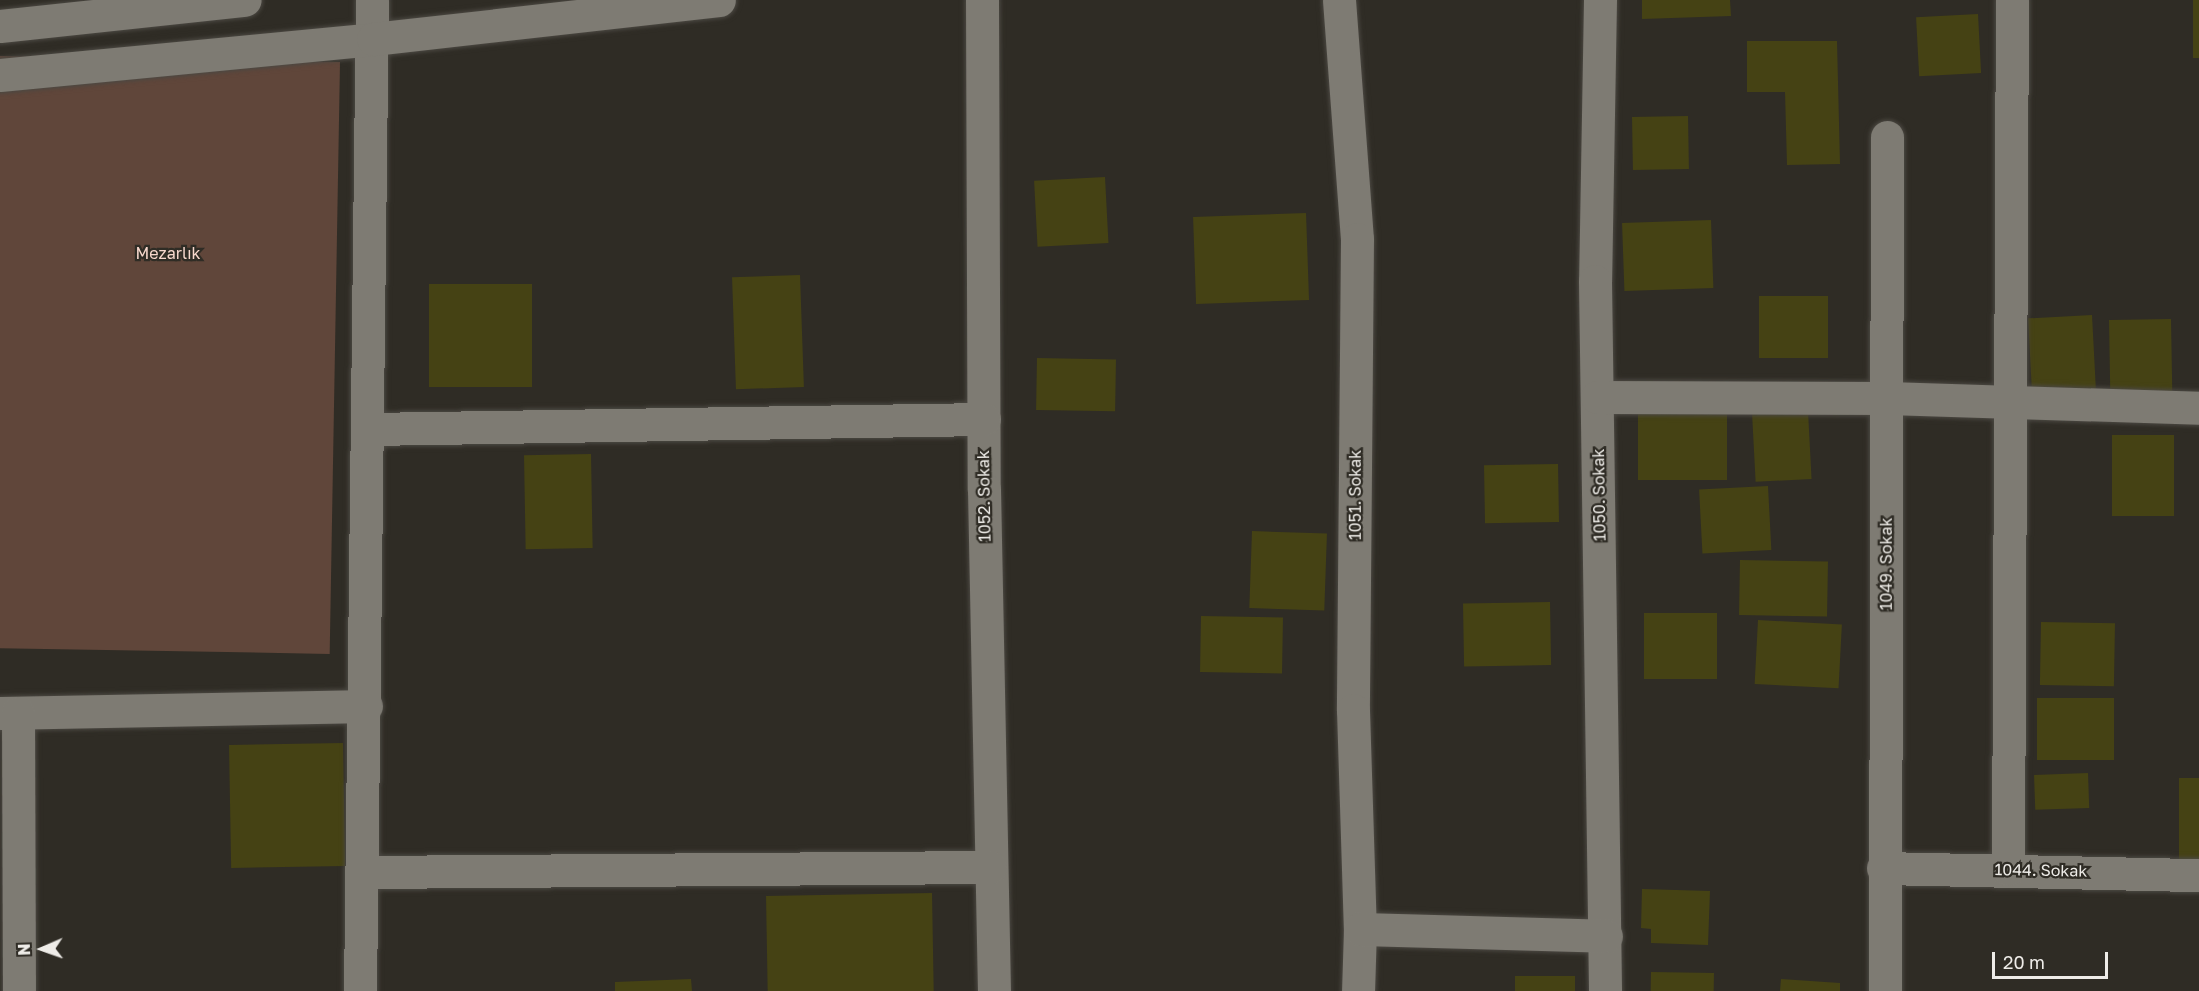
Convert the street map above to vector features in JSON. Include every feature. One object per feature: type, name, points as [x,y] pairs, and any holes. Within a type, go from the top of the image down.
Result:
[{"type":"street","points":[[0,26],[245,0]]},
{"type":"street","points":[[360,991],[365,872],[374,39],[372,0]]},
{"type":"street","points":[[0,75],[374,39],[719,0]]},
{"type":"street","name":"1052. Sokak","points":[[982,0],[984,419],[990,867],[994,991]]},
{"type":"street","name":"1051. Sokak","points":[[1339,0],[1357,239],[1353,710],[1360,929],[1358,991]]},
{"type":"street","name":"1050. Sokak","points":[[1600,0],[1595,281],[1605,991]]},
{"type":"street","points":[[2008,869],[2012,0]]},
{"type":"street","name":"1049. Sokak","points":[[1885,991],[1887,137]]},
{"type":"street","points":[[1597,397],[1888,398],[2009,404],[2199,408]]},
{"type":"street","points":[[369,429],[984,419]]},
{"type":"street","points":[[19,991],[9,713],[366,706]]},
{"type":"street","points":[[365,872],[990,867]]},
{"type":"street","name":"1044. Sokak","points":[[1884,868],[2199,874]]},
{"type":"street","points":[[1360,929],[1606,936]]},
{"type":"green space","name":"Mezarlık","points":[[0,56],[340,62],[330,654],[0,648]]},
{"type":"building","points":[[1642,0],[1730,0],[1731,16],[1642,19]]},
{"type":"building","points":[[2193,0],[2199,0],[2199,58],[2193,58]]},
{"type":"building","points":[[1978,14],[1981,73],[1919,76],[1916,17]]},
{"type":"building","points":[[1747,41],[1837,41],[1840,164],[1787,165],[1785,92],[1747,92]]},
{"type":"building","points":[[1688,116],[1689,169],[1633,170],[1632,117]]},
{"type":"building","points":[[1105,177],[1108,243],[1038,247],[1034,181]]},
{"type":"building","points":[[1306,213],[1309,300],[1196,304],[1193,217]]},
{"type":"building","points":[[1711,220],[1713,288],[1624,291],[1622,223]]},
{"type":"building","points":[[800,275],[804,387],[736,389],[732,277]]},
{"type":"building","points":[[429,284],[532,284],[532,387],[429,387]]},
{"type":"building","points":[[1759,296],[1828,296],[1828,358],[1759,358]]},
{"type":"building","points":[[2092,315],[2096,391],[2032,394],[2028,318]]},
{"type":"building","points":[[2171,319],[2172,391],[2110,392],[2109,320]]},
{"type":"building","points":[[1037,358],[1116,359],[1115,411],[1036,410]]},
{"type":"building","points":[[1808,411],[1812,479],[1756,482],[1752,414]]},
{"type":"building","points":[[1638,412],[1727,412],[1727,480],[1638,480]]},
{"type":"building","points":[[2112,435],[2174,435],[2174,516],[2112,516]]},
{"type":"building","points":[[591,454],[593,548],[526,549],[524,455]]},
{"type":"building","points":[[1558,464],[1559,522],[1485,523],[1484,465]]},
{"type":"building","points":[[1768,486],[1771,550],[1702,554],[1699,490]]},
{"type":"building","points":[[1252,531],[1327,534],[1324,611],[1249,608]]},
{"type":"building","points":[[1740,560],[1828,562],[1827,617],[1739,615]]},
{"type":"building","points":[[1550,602],[1551,665],[1464,667],[1463,604]]},
{"type":"building","points":[[1644,613],[1717,613],[1717,679],[1644,679]]},
{"type":"building","points":[[1201,616],[1283,617],[1282,673],[1200,672]]},
{"type":"building","points":[[1758,620],[1842,624],[1839,688],[1755,684]]},
{"type":"building","points":[[2041,622],[2115,623],[2114,686],[2040,685]]},
{"type":"building","points":[[2037,698],[2114,698],[2114,760],[2037,760]]},
{"type":"building","points":[[343,743],[345,866],[231,868],[229,745]]},
{"type":"building","points":[[2088,773],[2089,808],[2035,810],[2034,775]]},
{"type":"building","points":[[2179,778],[2199,778],[2199,859],[2179,859]]},
{"type":"building","points":[[1642,889],[1710,891],[1708,945],[1651,943],[1651,929],[1641,928]]},
{"type":"building","points":[[932,893],[934,991],[768,991],[766,896]]},
{"type":"building","points":[[1651,972],[1714,973],[1714,991],[1651,991]]},
{"type":"building","points":[[1515,976],[1575,976],[1575,991],[1515,991]]},
{"type":"building","points":[[691,979],[692,991],[615,991],[615,982]]},
{"type":"building","points":[[1781,979],[1840,983],[1840,991],[1780,991]]}]
